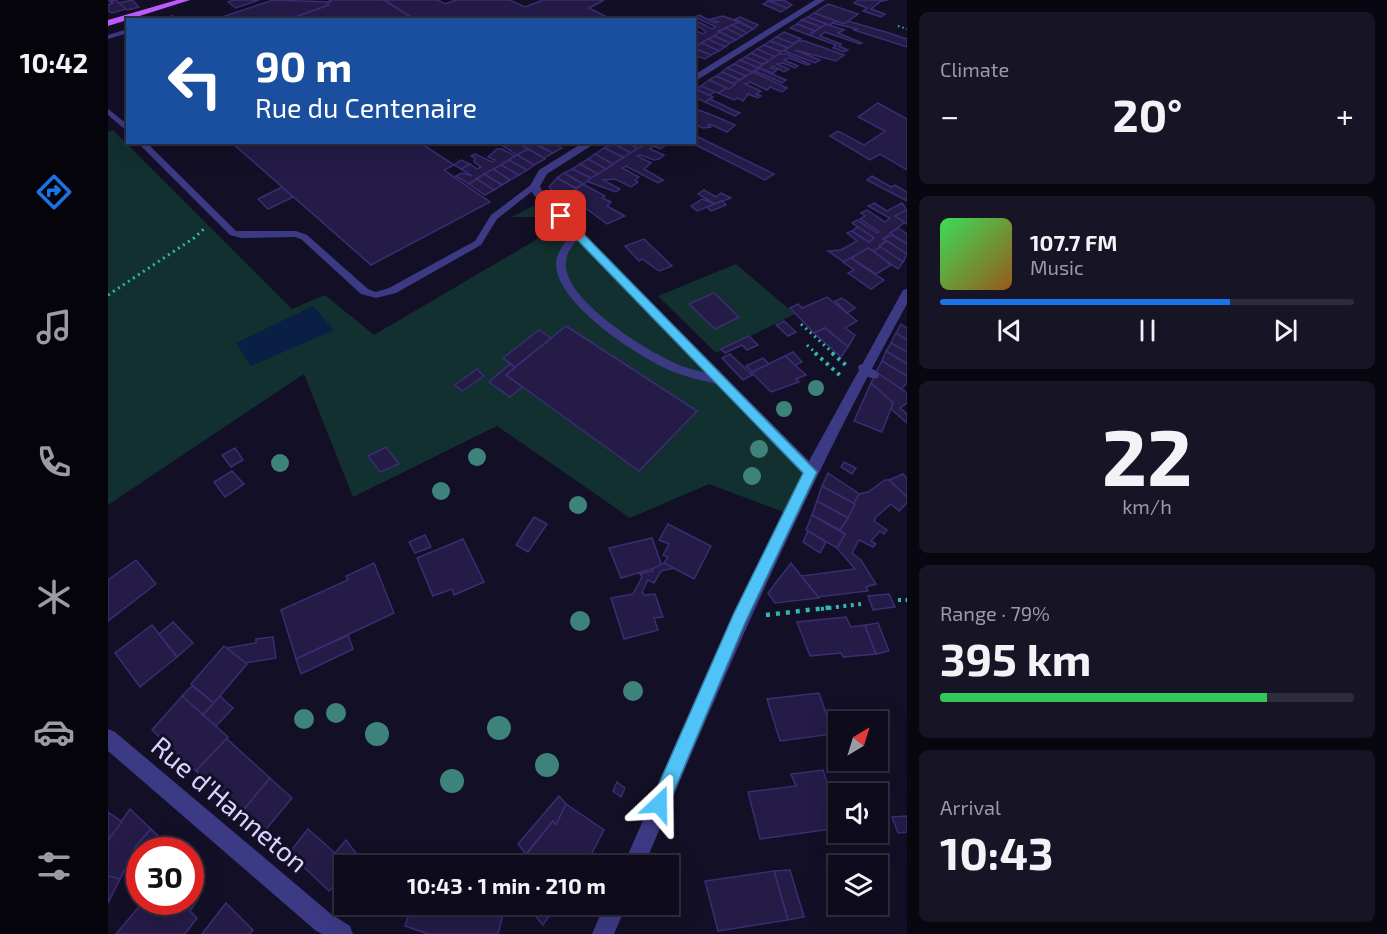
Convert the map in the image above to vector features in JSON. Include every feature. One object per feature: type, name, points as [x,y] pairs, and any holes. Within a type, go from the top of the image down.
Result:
[{"type":"main road","points":[[108,23],[186,0]]},
{"type":"street","points":[[799,0],[812,6]]},
{"type":"street","points":[[696,78],[821,0]]},
{"type":"street","points":[[589,144],[543,172],[536,180],[535,186],[538,194],[810,472]]},
{"type":"street","points":[[638,855],[740,618],[810,472],[907,292]]},
{"type":"street","name":"Rue d'Hanneton","points":[[108,739],[323,922],[342,934]]},
{"type":"street","points":[[603,934],[611,915]]},
{"type":"lane","points":[[108,37],[126,32]]},
{"type":"lane","points":[[108,111],[126,128]]},
{"type":"lane","points":[[143,144],[233,233],[241,235],[296,234],[304,237],[365,292],[376,295],[392,291],[478,243],[494,217],[535,186]]},
{"type":"lane","points":[[577,233],[563,253],[561,267],[569,285],[582,304],[603,324],[666,364],[722,381]]},
{"type":"path","points":[[898,26],[907,28]]},
{"type":"path","points":[[108,295],[194,238],[216,217]]},
{"type":"path","points":[[801,324],[862,377]]},
{"type":"path","points":[[807,345],[862,377]]},
{"type":"path","points":[[898,600],[907,600]]},
{"type":"path","points":[[740,618],[861,604]]},
{"type":"green space","points":[[113,130],[292,309],[325,295],[374,335],[551,231],[534,217],[512,217],[545,200],[810,472],[789,514],[709,484],[630,518],[497,426],[353,497],[304,374],[108,505],[108,132]]},
{"type":"green space","points":[[736,264],[795,314],[716,353],[658,296]]},
{"type":"water","points":[[313,306],[334,330],[251,366],[236,343]]},
{"type":"building","points":[[116,0],[126,9],[112,13],[108,11],[108,5],[113,3],[109,1]]},
{"type":"building","points":[[132,0],[139,7],[127,10],[119,3]]},
{"type":"building","points":[[259,0],[236,8],[228,2]]},
{"type":"building","points":[[273,0],[331,2],[327,3],[329,5],[293,18],[219,18]]},
{"type":"building","points":[[329,0],[384,0],[413,18],[293,18],[329,5],[327,3],[331,2]]},
{"type":"building","points":[[384,0],[438,0],[445,4],[456,0],[510,0],[525,7],[543,0],[604,0],[589,8],[609,18],[413,18]]},
{"type":"building","points":[[767,0],[787,8],[781,12],[763,4],[769,1]]},
{"type":"building","points":[[784,0],[792,5],[787,8],[769,1]]},
{"type":"building","points":[[858,0],[888,0],[881,1],[871,9],[885,14],[881,17],[863,11],[867,8],[854,3]]},
{"type":"building","points":[[828,4],[858,14],[844,24],[814,13]]},
{"type":"building","points":[[814,13],[836,21],[830,25],[808,17]]},
{"type":"building","points":[[699,15],[715,23],[718,22],[711,19],[723,16],[739,22],[696,46],[696,31],[703,34],[706,32],[696,24],[699,22],[712,29],[716,27],[695,17]]},
{"type":"building","points":[[740,17],[758,25],[753,29],[735,19]]},
{"type":"building","points":[[808,17],[826,24],[821,27],[802,20]]},
{"type":"building","points":[[802,20],[821,27],[815,31],[797,24]]},
{"type":"building","points":[[836,21],[844,24],[848,21],[907,39],[907,47],[854,30],[857,29],[832,23]]},
{"type":"building","points":[[739,22],[753,29],[747,33],[732,25]]},
{"type":"building","points":[[797,24],[815,31],[809,35],[790,28]]},
{"type":"building","points":[[826,24],[844,30],[838,33],[862,43],[825,32],[820,36],[841,44],[839,46],[848,50],[844,52],[833,48],[836,45],[809,35]]},
{"type":"building","points":[[732,25],[747,33],[742,36],[725,28]]},
{"type":"building","points":[[726,28],[742,36],[736,40],[718,31]]},
{"type":"building","points":[[720,32],[736,40],[730,43],[714,36]]},
{"type":"building","points":[[784,32],[801,39],[793,44],[776,37]]},
{"type":"building","points":[[714,36],[730,43],[725,47],[708,39]]},
{"type":"building","points":[[776,37],[794,44],[788,48],[770,41]]},
{"type":"building","points":[[708,39],[725,47],[719,51],[702,43]]},
{"type":"building","points":[[770,41],[788,48],[781,52],[764,45]]},
{"type":"building","points":[[798,41],[805,41],[844,55],[836,61],[795,50],[820,60],[815,63],[784,51]]},
{"type":"building","points":[[702,43],[719,51],[711,55],[696,49]]},
{"type":"building","points":[[764,45],[781,52],[775,57],[757,49]]},
{"type":"building","points":[[696,49],[711,55],[705,59],[696,56]]},
{"type":"building","points":[[757,49],[774,56],[769,61],[751,53]]},
{"type":"building","points":[[751,53],[769,61],[762,64],[745,57]]},
{"type":"building","points":[[779,54],[787,54],[810,64],[789,58],[784,60],[798,66],[795,68],[783,63],[777,64],[789,69],[784,72],[773,66],[771,68],[777,70],[773,73],[758,68]]},
{"type":"building","points":[[745,57],[762,64],[758,68],[740,60]]},
{"type":"building","points":[[740,60],[759,68],[752,72],[734,64]]},
{"type":"building","points":[[734,64],[752,72],[746,76],[727,68]]},
{"type":"building","points":[[727,68],[746,76],[740,80],[722,72]]},
{"type":"building","points":[[759,68],[786,80],[782,83],[755,71]]},
{"type":"building","points":[[722,72],[740,80],[734,84],[716,76]]},
{"type":"building","points":[[753,72],[787,88],[782,92],[770,87],[767,90],[750,82],[745,84],[761,91],[756,94],[761,96],[758,98],[748,94],[743,101],[718,93]]},
{"type":"building","points":[[716,76],[735,85],[729,89],[709,80]]},
{"type":"building","points":[[709,80],[727,88],[718,93],[701,86]]},
{"type":"building","points":[[701,86],[715,92],[709,95],[696,88]]},
{"type":"building","points":[[696,89],[713,97],[705,102],[696,98]]},
{"type":"building","points":[[710,99],[740,113],[735,116],[705,102]]},
{"type":"building","points":[[878,103],[907,119],[907,170],[880,154],[870,160],[830,136],[838,131],[864,145],[885,131],[858,117]]},
{"type":"building","points":[[696,109],[735,125],[727,132],[710,124],[708,125],[711,127],[703,128],[696,125]]},
{"type":"building","points":[[696,136],[774,174],[765,180],[694,144],[696,144]]},
{"type":"building","points":[[233,144],[422,144],[454,165],[444,170],[490,202],[371,265]]},
{"type":"building","points":[[500,144],[520,144],[528,149],[517,155]]},
{"type":"building","points":[[520,144],[533,144],[553,153],[544,158]]},
{"type":"building","points":[[536,144],[556,144],[562,148],[553,153]]},
{"type":"building","points":[[614,144],[631,144],[638,148],[631,153]]},
{"type":"building","points":[[614,144],[632,153],[625,158],[604,148]]},
{"type":"building","points":[[644,144],[668,144],[660,149],[654,146],[650,149],[664,155],[659,159],[637,156],[651,163],[644,169],[663,180],[658,183],[626,166],[622,168],[639,177],[635,180],[638,182],[631,187],[615,179],[603,180],[620,189],[616,192],[586,181]]},
{"type":"building","points":[[604,148],[623,157],[613,164],[595,154]]},
{"type":"building","points":[[497,149],[502,149],[515,156],[469,184],[456,176],[462,173],[472,176],[461,169],[470,164],[477,169],[481,167],[474,162],[475,158],[471,156],[475,154],[492,162],[495,160],[488,157]]},
{"type":"building","points":[[528,149],[545,159],[534,165],[517,155]]},
{"type":"building","points":[[595,154],[613,164],[606,169],[588,159]]},
{"type":"building","points":[[517,155],[534,165],[527,170],[509,160]]},
{"type":"building","points":[[588,159],[606,169],[598,174],[580,164]]},
{"type":"building","points":[[461,160],[470,164],[461,169],[454,165]]},
{"type":"building","points":[[509,160],[527,170],[519,175],[501,165]]},
{"type":"building","points":[[580,164],[598,174],[591,178],[572,169]]},
{"type":"building","points":[[501,165],[519,175],[510,180],[493,169]]},
{"type":"building","points":[[493,169],[510,180],[502,185],[484,174]]},
{"type":"building","points":[[572,169],[591,178],[583,184],[564,173]]},
{"type":"building","points":[[564,173],[583,184],[576,188],[557,178]]},
{"type":"building","points":[[484,174],[502,185],[494,190],[476,179]]},
{"type":"building","points":[[872,176],[891,187],[895,185],[907,192],[907,201],[867,180]]},
{"type":"building","points":[[557,178],[578,190],[562,200],[549,187]]},
{"type":"building","points":[[477,179],[494,190],[485,195],[469,184]]},
{"type":"building","points":[[583,184],[605,196],[602,198],[611,202],[607,206],[625,216],[607,224],[568,195]]},
{"type":"building","points":[[282,187],[293,197],[268,209],[258,199]]},
{"type":"building","points":[[704,190],[716,197],[721,193],[731,198],[715,204],[698,194]]},
{"type":"building","points":[[702,199],[715,204],[697,211],[691,206]]},
{"type":"building","points":[[722,201],[726,205],[711,211],[707,207]]},
{"type":"building","points":[[874,203],[887,211],[902,203],[907,210],[895,216],[905,222],[883,239],[887,241],[879,246],[881,247],[873,251],[868,248],[844,262],[828,251],[841,250],[857,241],[847,233],[852,231],[869,242],[874,238],[852,223],[857,220],[877,233],[879,232],[860,219],[865,216],[861,213],[867,210],[885,222],[890,218],[868,206]]},
{"type":"building","points":[[907,210],[907,224],[895,216]]},
{"type":"building","points":[[858,227],[874,238],[869,242],[852,231]]},
{"type":"building","points":[[898,228],[907,234],[907,244],[890,233]]},
{"type":"building","points":[[892,235],[907,244],[907,254],[883,239]]},
{"type":"building","points":[[644,239],[672,266],[659,271],[642,259],[639,261],[625,246]]},
{"type":"building","points":[[887,241],[907,254],[903,262],[879,246]]},
{"type":"building","points":[[881,247],[903,262],[898,269],[873,251]]},
{"type":"building","points":[[868,248],[891,265],[876,274],[851,258]]},
{"type":"building","points":[[851,258],[884,280],[871,289],[848,273],[854,270],[843,262]]},
{"type":"building","points":[[714,293],[739,317],[715,329],[689,304]]},
{"type":"building","points":[[827,297],[857,321],[845,328],[855,335],[848,347],[825,328],[814,333],[790,308],[798,304],[802,308]]},
{"type":"building","points":[[842,298],[855,308],[847,313],[835,301]]},
{"type":"building","points":[[784,321],[796,332],[788,336],[776,325]]},
{"type":"building","points":[[901,324],[907,328],[907,340],[896,333]]},
{"type":"building","points":[[566,326],[697,411],[639,471],[506,375]]},
{"type":"building","points":[[825,328],[848,347],[841,357],[814,333]]},
{"type":"building","points":[[539,330],[551,338],[515,367],[503,358]]},
{"type":"building","points":[[896,333],[907,340],[907,352],[891,343]]},
{"type":"building","points":[[749,336],[758,345],[747,350],[742,345],[725,353],[721,349]]},
{"type":"building","points":[[891,343],[907,352],[907,364],[886,351]]},
{"type":"building","points":[[886,351],[907,364],[907,376],[882,361]]},
{"type":"building","points":[[793,352],[802,362],[795,365],[785,356]]},
{"type":"building","points":[[730,354],[752,375],[743,380],[722,358]]},
{"type":"building","points":[[785,356],[806,375],[796,379],[799,382],[771,392],[751,372]]},
{"type":"building","points":[[763,358],[769,364],[752,372],[746,366]]},
{"type":"building","points":[[882,361],[907,376],[907,383],[901,389],[876,372]]},
{"type":"building","points":[[510,364],[515,367],[506,375],[522,387],[510,397],[489,382]]},
{"type":"building","points":[[477,369],[484,376],[462,391],[455,385]]},
{"type":"building","points":[[876,372],[907,393],[907,403],[900,408],[907,414],[907,423],[891,409],[893,403],[871,383]]},
{"type":"building","points":[[871,383],[893,403],[882,432],[854,421]]},
{"type":"building","points":[[386,447],[399,464],[380,472],[368,456]]},
{"type":"building","points":[[235,448],[243,460],[231,467],[222,455]]},
{"type":"building","points":[[844,462],[856,468],[852,474],[841,467]]},
{"type":"building","points":[[232,471],[244,484],[225,497],[214,482]]},
{"type":"building","points":[[828,473],[861,495],[855,504],[822,486]]},
{"type":"building","points":[[903,474],[907,478],[907,497],[889,480]]},
{"type":"building","points":[[885,480],[889,480],[907,497],[907,503],[899,511],[891,504],[875,518],[874,521],[887,530],[884,534],[880,531],[871,541],[876,544],[873,547],[859,540],[852,553],[861,560],[876,584],[866,587],[868,591],[818,597],[801,576],[855,569],[837,548],[845,534],[840,530],[859,494],[868,492]]},
{"type":"building","points":[[822,486],[855,504],[848,518],[817,501]]},
{"type":"building","points":[[817,501],[848,518],[840,530],[812,515]]},
{"type":"building","points":[[812,515],[845,534],[837,548],[806,530]]},
{"type":"building","points":[[534,517],[547,524],[528,552],[516,545]]},
{"type":"building","points":[[668,524],[711,546],[694,579],[664,563],[668,557],[663,555],[669,544],[659,540]]},
{"type":"building","points":[[808,531],[826,542],[820,553],[803,542]]},
{"type":"building","points":[[425,535],[431,547],[415,553],[409,542]]},
{"type":"building","points":[[652,538],[662,566],[621,578],[609,548]]},
{"type":"building","points":[[463,539],[484,582],[454,595],[452,589],[433,596],[417,558]]},
{"type":"building","points":[[136,560],[156,584],[108,621],[108,580]]},
{"type":"building","points":[[374,563],[394,613],[296,659],[281,610],[348,580],[346,576]]},
{"type":"building","points":[[664,563],[674,568],[661,571],[654,583],[648,580],[642,592],[645,595],[655,594],[663,617],[654,618],[658,630],[624,639],[611,598],[633,594],[642,577],[640,574],[653,571],[652,569]]},
{"type":"building","points":[[791,563],[819,598],[775,603],[768,593]]},
{"type":"building","points":[[889,594],[895,607],[873,610],[868,596]]},
{"type":"building","points":[[846,617],[851,627],[865,625],[876,654],[843,657],[841,653],[810,656],[797,622]]},
{"type":"building","points":[[173,622],[193,643],[177,657],[159,634]]},
{"type":"building","points":[[878,623],[889,651],[876,654],[865,625]]},
{"type":"building","points":[[152,625],[177,657],[140,687],[115,653]]},
{"type":"building","points":[[348,635],[353,649],[301,674],[296,659]]},
{"type":"building","points":[[273,637],[276,658],[245,663],[227,648],[256,643],[256,639]]},
{"type":"building","points":[[224,646],[247,664],[214,703],[191,684]]},
{"type":"building","points":[[192,686],[214,703],[203,715],[182,696]]},
{"type":"building","points":[[819,693],[828,719],[828,735],[780,741],[767,699]]},
{"type":"building","points":[[182,696],[228,737],[196,771],[152,730]]},
{"type":"building","points":[[220,696],[233,708],[216,726],[203,715]]},
{"type":"building","points":[[228,737],[227,739],[270,778],[241,813],[196,771]]},
{"type":"building","points":[[823,770],[828,785],[828,829],[760,839],[748,792],[796,786],[791,774]]},
{"type":"building","points":[[270,778],[292,798],[263,833],[241,813]]},
{"type":"building","points":[[617,782],[625,788],[621,797],[613,791]]},
{"type":"building","points":[[559,796],[566,804],[556,825],[553,821],[526,854],[518,844]]},
{"type":"building","points":[[566,804],[604,830],[591,855],[526,855],[553,821],[556,825]]},
{"type":"building","points":[[130,809],[151,829],[144,837],[126,837],[126,867],[120,879],[108,876],[108,840]]},
{"type":"building","points":[[108,812],[122,822],[108,840]]},
{"type":"building","points":[[907,816],[907,832],[898,833],[892,817]]},
{"type":"building","points":[[151,829],[159,837],[144,837]]},
{"type":"building","points":[[308,829],[335,853],[346,840],[357,855],[334,855],[334,885],[329,891],[289,853]]},
{"type":"building","points":[[790,870],[804,917],[788,920],[774,871]]},
{"type":"building","points":[[774,871],[788,920],[718,931],[705,881]]},
{"type":"building","points":[[108,876],[120,879],[108,903]]},
{"type":"building","points":[[226,903],[253,930],[250,934],[202,934]]},
{"type":"building","points":[[132,915],[194,915],[197,918],[185,934],[116,934]]},
{"type":"building","points":[[408,915],[503,915],[498,934],[428,934],[405,926]]},
{"type":"building","points":[[534,915],[550,915],[543,925]]},
{"type":"route","points":[[561,216],[810,472],[740,618],[659,804]]}]
